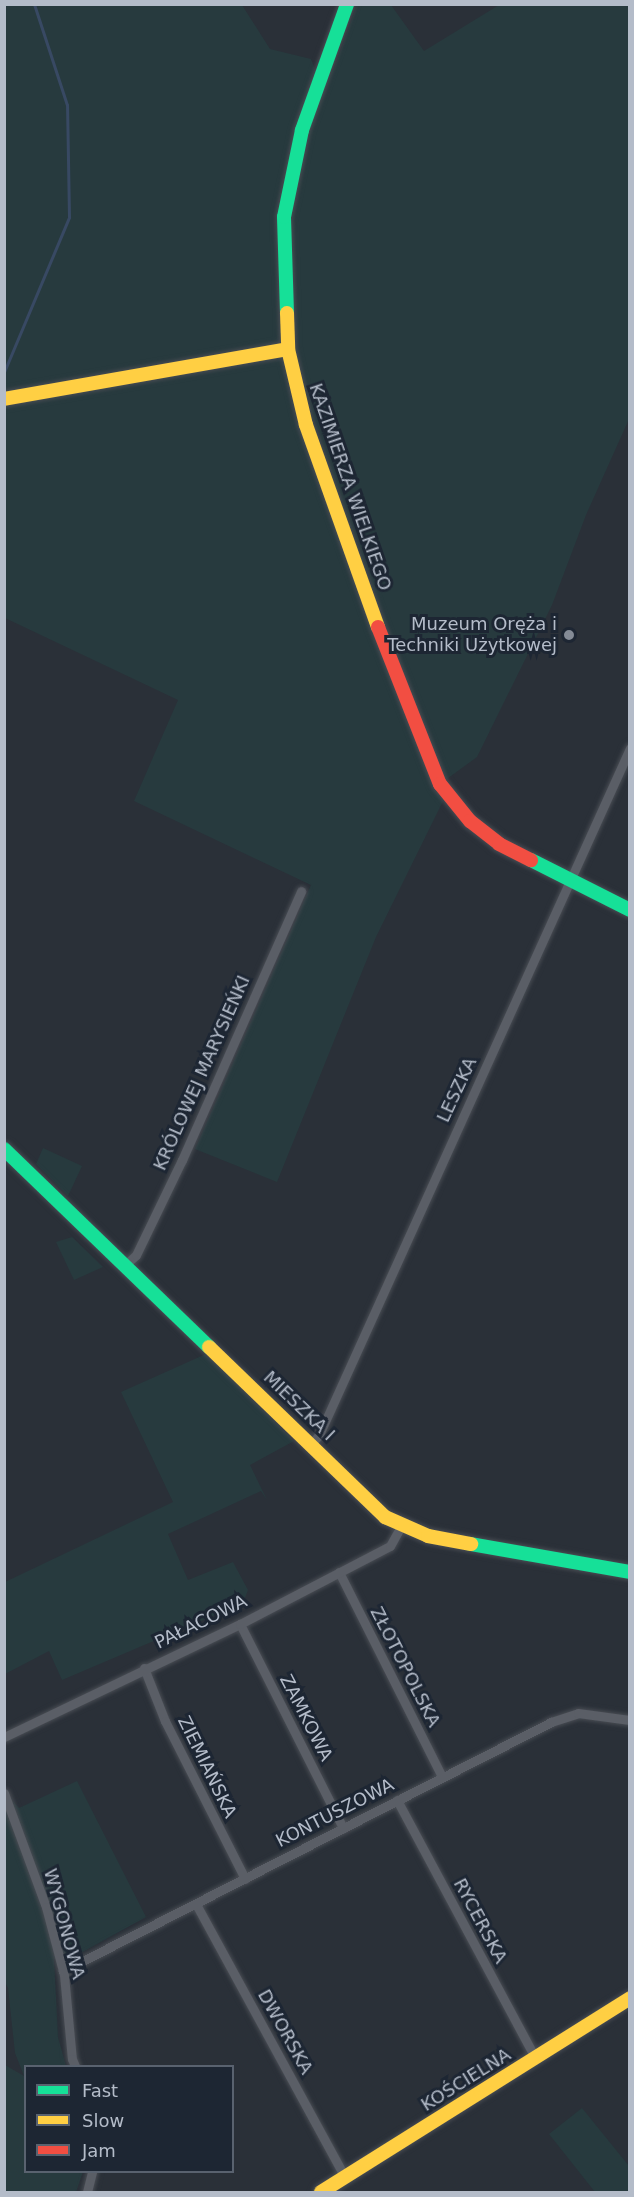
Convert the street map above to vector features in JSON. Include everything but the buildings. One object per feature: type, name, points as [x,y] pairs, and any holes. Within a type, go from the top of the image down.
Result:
[{"type":"street","name":"KAZIMIERZA WIELKIEGO","points":[[347,4],[302,130],[284,218],[288,348],[306,425],[396,676],[440,784],[470,821],[499,844],[570,882],[630,910]]},
{"type":"street","points":[[4,399],[288,348]]},
{"type":"street","name":"LESZKA","points":[[311,1444],[319,1435],[630,748]]},
{"type":"street","name":"KRÓLOWEJ MARYSIEŃKI","points":[[126,1264],[136,1255],[182,1160],[301,891]]},
{"type":"street","name":"MIESZKA I","points":[[4,1149],[126,1264],[385,1517],[401,1527],[428,1536],[629,1571]]},
{"type":"street","name":"PAŁACOWA","points":[[4,1737],[240,1624],[390,1546],[401,1527]]},
{"type":"street","name":"ZŁOTOPOLSKA","points":[[339,1572],[442,1777]]},
{"type":"street","name":"ZAMKOWA","points":[[240,1624],[343,1828]]},
{"type":"street","name":"ZIEMIAŃSKA","points":[[144,1668],[165,1720],[245,1879]]},
{"type":"street","name":"KONTUSZOWA","points":[[63,1971],[551,1722],[578,1713],[630,1720]]},
{"type":"street","name":"WYGONOWA","points":[[4,1793],[46,1907],[63,1971],[74,2065]]},
{"type":"street","name":"RYCERSKA","points":[[397,1800],[535,2057]]},
{"type":"street","name":"DWORSKA","points":[[196,1904],[345,2177]]},
{"type":"street","name":"KOŚCIELNA","points":[[321,2193],[630,1998]]},
{"type":"street","points":[[87,2193],[93,2173]]},
{"type":"green space","points":[[5,5],[242,5],[270,49],[311,59],[319,79],[334,69],[357,5],[391,5],[424,51],[499,5],[629,5],[629,419],[586,515],[552,605],[477,757],[440,784],[447,793],[376,937],[277,1182],[195,1149],[311,885],[134,801],[178,700],[5,618]]},
{"type":"green space","points":[[43,1148],[82,1166],[68,1196],[36,1164]]},
{"type":"green space","points":[[72,1237],[103,1267],[74,1280],[56,1242]]},
{"type":"green space","points":[[206,1354],[294,1441],[250,1465],[267,1500],[261,1491],[168,1534],[188,1580],[233,1562],[248,1590],[243,1603],[62,1680],[49,1651],[5,1674],[5,1582],[173,1502],[121,1392]]},
{"type":"green space","points":[[77,1781],[146,1917],[68,1960],[54,1959],[58,2037],[66,2065],[24,2065],[24,2076],[15,2053],[8,1988],[5,1982],[5,1792],[19,1808]]},
{"type":"green space","points":[[5,2065],[24,2076],[24,2173],[83,2173],[76,2192],[5,2192]]},
{"type":"green space","points":[[582,2108],[629,2166],[629,2192],[595,2192],[549,2134]]},
{"type":"waterway","points":[[4,372],[69,217],[67,105],[34,4]]},
{"type":"traffic: fast","points":[[287,313],[284,217],[302,130],[347,4]]},
{"type":"traffic: fast","points":[[531,860],[630,910]]},
{"type":"traffic: fast","points":[[4,1149],[209,1347]]},
{"type":"traffic: fast","points":[[471,1544],[630,1572]]},
{"type":"traffic: slow","points":[[287,313],[288,349],[306,425],[378,627]]},
{"type":"traffic: slow","points":[[4,399],[288,349]]},
{"type":"traffic: slow","points":[[209,1347],[385,1517],[428,1536],[471,1544]]},
{"type":"traffic: slow","points":[[321,2192],[630,1998]]},
{"type":"traffic: jam","points":[[378,627],[440,784],[470,821],[499,844],[531,860]]},
{"type":"place","name":"Muzeum Oręża i Techniki Użytkowej","points":[[569,635]]}]
